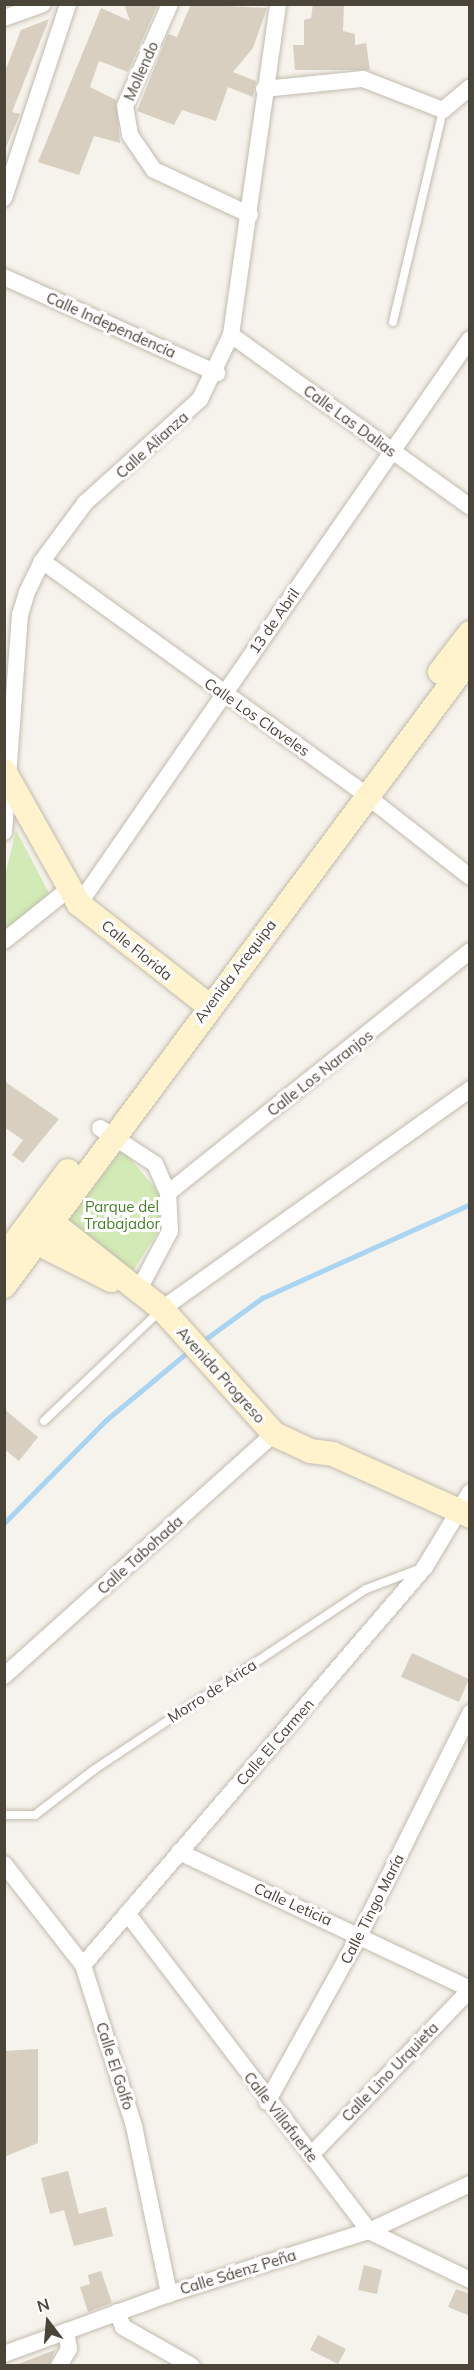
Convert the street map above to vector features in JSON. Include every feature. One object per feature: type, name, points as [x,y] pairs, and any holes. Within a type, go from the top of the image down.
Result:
[{"type":"main road","name":"Avenida Arequipa","points":[[4,1286],[28,1239],[360,791],[470,633]]},
{"type":"main road","name":"Avenida Arequipa","points":[[360,791],[470,659]]},
{"type":"main road","points":[[8,776],[74,896]]},
{"type":"main road","name":"Calle Florida","points":[[74,896],[203,1002]]},
{"type":"main road","name":"Avenida Progreso","points":[[44,1218],[139,1289],[165,1312],[205,1362],[274,1434],[310,1451],[326,1465],[465,1515]]},
{"type":"main road","name":"Avenida Arequipa","points":[[4,1257],[28,1239]]},
{"type":"main road","name":"Avenida Progreso","points":[[28,1239],[139,1289]]},
{"type":"street","points":[[4,18],[44,4]]},
{"type":"street","points":[[4,198],[68,4]]},
{"type":"street","name":"Mollendo","points":[[170,4],[125,106],[130,135],[154,170],[250,215]]},
{"type":"street","name":"Calle Alianza","points":[[4,832],[20,615],[42,561],[85,503],[169,433],[217,373],[231,335],[250,215],[264,89],[278,4]]},
{"type":"street","points":[[264,89],[363,80],[443,111],[470,87]]},
{"type":"street","name":"Calle Independencia","points":[[4,277],[217,373]]},
{"type":"street","name":"Calle Las Dalias","points":[[231,335],[470,507]]},
{"type":"street","name":"13 de Abril","points":[[74,896],[224,694],[470,339]]},
{"type":"street","name":"Calle Los Claveles","points":[[42,561],[360,791],[470,877]]},
{"type":"street","points":[[4,941],[74,896]]},
{"type":"street","name":"Calle Los Naranjos","points":[[168,1193],[470,951]]},
{"type":"street","points":[[165,1312],[470,1089]]},
{"type":"street","points":[[106,1132],[155,1164],[168,1193],[170,1231],[139,1289]]},
{"type":"street","name":"Calle Tabohada","points":[[4,1676],[274,1434]]},
{"type":"street","name":"Calle El Carmen","points":[[82,1965],[425,1566],[465,1515]]},
{"type":"street","name":"Calle Tingo María","points":[[267,2102],[360,1934],[470,1713]]},
{"type":"street","name":"Calle Leticia","points":[[179,1852],[360,1934],[470,1989]]},
{"type":"street","name":"Calle El Golfo","points":[[4,1864],[82,1965],[134,2126],[169,2294]]},
{"type":"street","name":"Calle Villafuerte","points":[[127,1913],[267,2102],[311,2154],[369,2231],[470,2280]]},
{"type":"street","name":"Calle Lino Urquieta","points":[[311,2154],[470,1989]]},
{"type":"street","name":"Calle Sáenz Peña","points":[[4,2354],[169,2294],[369,2231],[470,2184]]},
{"type":"street","points":[[117,2312],[123,2327],[192,2366]]},
{"type":"street","points":[[59,2366],[69,2349],[66,2331]]},
{"type":"lane","points":[[393,322],[443,111]]},
{"type":"lane","points":[[44,1421],[165,1312]]},
{"type":"lane","name":"Morro de Arica","points":[[4,1815],[35,1815],[95,1768],[366,1589],[425,1566]]},
{"type":"green space","points":[[16,830],[51,897],[5,931],[4,880]]},
{"type":"green space","name":"Parque del Trabajador","points":[[122,1149],[160,1194],[166,1219],[133,1271],[65,1224]]},
{"type":"building","points":[[124,4],[158,4],[128,72],[99,61],[90,87],[116,100],[120,143],[94,136],[79,175],[38,162],[101,8],[130,21]]},
{"type":"building","points":[[191,4],[267,8],[253,48],[233,72],[256,81],[253,97],[228,87],[216,121],[182,110],[174,125],[137,111],[168,34],[177,37]]},
{"type":"building","points":[[313,4],[344,4],[343,31],[355,34],[355,45],[366,43],[370,70],[295,70],[293,45],[304,45],[304,20],[311,18]]},
{"type":"building","points":[[49,19],[12,112],[20,114],[4,152],[4,74],[21,30]]},
{"type":"building","points":[[4,1081],[59,1119],[23,1163],[12,1155],[23,1140],[4,1127]]},
{"type":"building","points":[[4,1409],[38,1437],[19,1461],[4,1449]]},
{"type":"building","points":[[412,1653],[469,1679],[459,1702],[401,1677]]},
{"type":"building","points":[[38,2049],[38,2143],[4,2157],[4,2051]]},
{"type":"building","points":[[68,2171],[79,2214],[106,2207],[113,2236],[74,2246],[64,2210],[50,2214],[41,2178]]},
{"type":"building","points":[[364,2265],[382,2270],[377,2294],[358,2290]]},
{"type":"building","points":[[101,2271],[112,2303],[88,2312],[80,2287],[90,2284],[88,2275]]},
{"type":"building","points":[[456,2289],[470,2294],[470,2316],[448,2307]]},
{"type":"building","points":[[318,2335],[346,2349],[338,2364],[310,2350]]},
{"type":"building","points":[[55,2350],[49,2366],[18,2366],[18,2364]]},
{"type":"waterway","points":[[200,1343],[262,1298],[470,1204]]},
{"type":"waterway","points":[[4,1523],[106,1420],[190,1350]]}]
